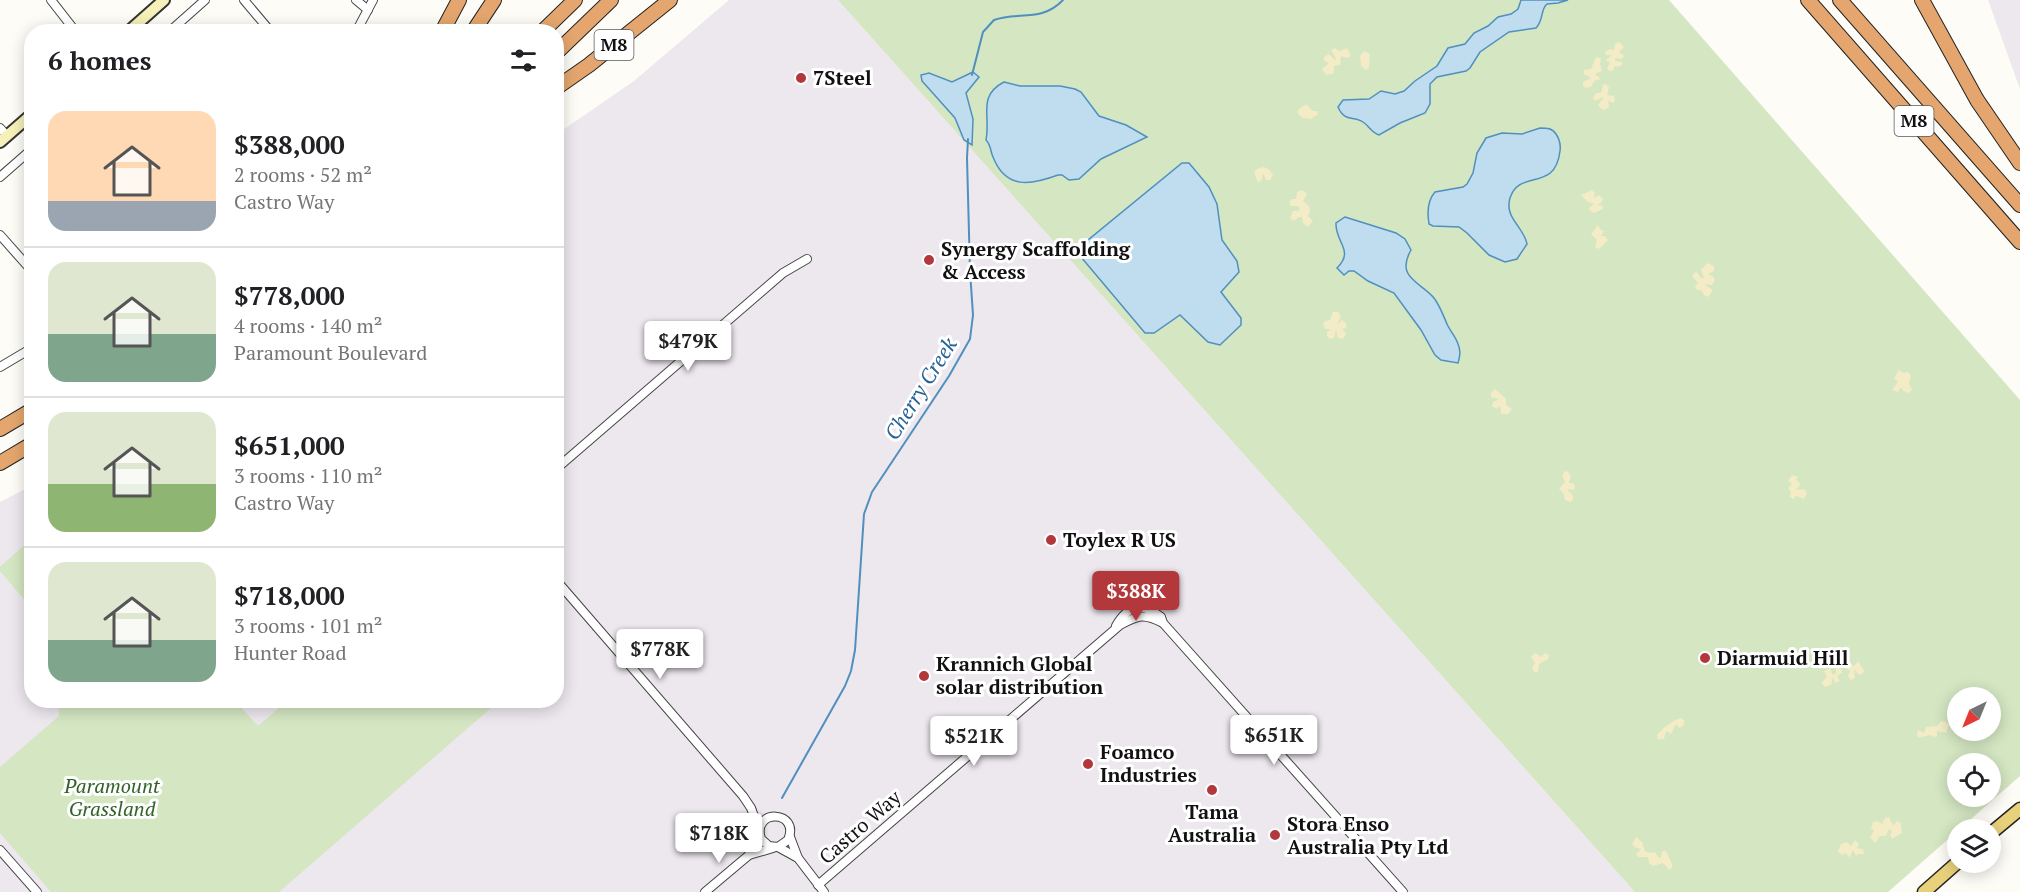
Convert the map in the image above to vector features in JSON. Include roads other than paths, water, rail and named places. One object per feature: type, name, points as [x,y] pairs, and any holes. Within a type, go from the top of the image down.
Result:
[{"type":"highway","points":[[446,24],[459,0]]},
{"type":"highway","points":[[478,24],[494,0]]},
{"type":"highway","points":[[550,24],[575,0]]},
{"type":"highway","points":[[564,45],[611,0]]},
{"type":"highway","name":"M8","points":[[564,82],[670,0]]},
{"type":"highway","name":"M8","points":[[1808,0],[2020,242]]},
{"type":"highway","name":"M8","points":[[1840,0],[2020,205]]},
{"type":"highway","points":[[1922,0],[1977,100],[2020,163]]},
{"type":"highway","points":[[0,429],[24,415]]},
{"type":"highway","points":[[0,463],[24,449]]},
{"type":"main road","points":[[2001,825],[2020,809]]},
{"type":"main road","points":[[1924,892],[1947,872]]},
{"type":"street","points":[[51,0],[70,24]]},
{"type":"street","points":[[137,24],[164,0]]},
{"type":"street","points":[[178,24],[205,0]]},
{"type":"street","points":[[244,0],[264,24]]},
{"type":"street","points":[[356,0],[369,10]]},
{"type":"street","points":[[361,24],[373,0]]},
{"type":"street","points":[[2,135],[24,120]]},
{"type":"street","points":[[0,177],[24,156]]},
{"type":"street","points":[[0,235],[24,262]]},
{"type":"street","points":[[564,462],[783,273],[807,259]]},
{"type":"street","points":[[0,366],[24,352]]},
{"type":"street","points":[[564,589],[751,808],[764,843],[798,858]]},
{"type":"street","name":"Castro Way","points":[[818,885],[1114,630],[1137,616],[1149,616],[1163,623],[1403,892]]},
{"type":"street","points":[[751,808],[772,817],[782,818],[786,822],[798,858],[824,892]]},
{"type":"street","points":[[749,855],[763,821],[772,817]]},
{"type":"street","points":[[705,892],[749,855],[776,847],[785,843],[790,837]]},
{"type":"street","points":[[0,850],[37,892]]},
{"type":"water","points":[[1521,0],[1568,0],[1547,4],[1536,28],[1509,32],[1480,52],[1466,71],[1437,77],[1430,84],[1430,104],[1425,113],[1379,135],[1363,122],[1346,117],[1341,112],[1338,107],[1343,100],[1369,99],[1381,91],[1395,94],[1404,91],[1437,66],[1448,48],[1465,44],[1474,33],[1488,26],[1498,17],[1511,14],[1518,9]]},
{"type":"water","points":[[973,72],[979,77],[966,93],[973,119],[972,145],[964,140],[955,118],[922,81],[921,75],[929,73],[952,82]]},
{"type":"water","points":[[1004,82],[1020,86],[1060,86],[1075,89],[1081,92],[1099,116],[1126,125],[1147,137],[1101,159],[1079,179],[1069,180],[1058,175],[1029,182],[1012,180],[998,168],[986,140],[988,100],[990,94]]},
{"type":"water","points":[[1540,128],[1554,132],[1560,142],[1560,151],[1557,164],[1551,172],[1521,184],[1510,198],[1512,217],[1527,244],[1517,259],[1505,262],[1489,255],[1459,227],[1429,224],[1428,207],[1432,195],[1435,192],[1463,187],[1467,184],[1473,173],[1477,153],[1486,138],[1502,133],[1522,134]]},
{"type":"water","points":[[1182,163],[1189,163],[1209,187],[1217,204],[1222,240],[1237,261],[1239,272],[1221,292],[1241,318],[1241,325],[1220,345],[1208,342],[1180,315],[1154,333],[1145,333],[1081,257],[1082,245]]},
{"type":"water","points":[[1345,217],[1396,233],[1405,239],[1411,250],[1407,259],[1408,273],[1429,292],[1438,304],[1459,347],[1458,363],[1441,360],[1435,355],[1421,330],[1394,293],[1368,281],[1354,271],[1349,271],[1344,275],[1337,268],[1342,262],[1344,251],[1336,230],[1336,223]]},
{"type":"waterway","name":"Cherry Creek","points":[[972,75],[983,32],[994,20],[1046,12],[1063,0]]},
{"type":"waterway","name":"Cherry Creek","points":[[782,798],[845,686],[851,671],[855,650],[864,514],[872,492],[949,376],[970,339],[973,315],[968,139]]},
{"type":"place","name":"7Steel","points":[[801,78]]},
{"type":"place","name":"Synergy Scaffolding & Access","points":[[929,260]]},
{"type":"place","name":"Toylex R US","points":[[1051,540]]},
{"type":"place","name":"Diarmuid Hill","points":[[1705,658]]},
{"type":"place","name":"Krannich Global solar distribution","points":[[924,676]]},
{"type":"place","name":"Foamco Industries","points":[[1088,764]]},
{"type":"place","name":"Tama Australia","points":[[1212,790]]},
{"type":"place","name":"Stora Enso Australia Pty Ltd","points":[[1275,835]]},
{"type":"park label","name":"Paramount Grassland","points":[[112,798]]}]
